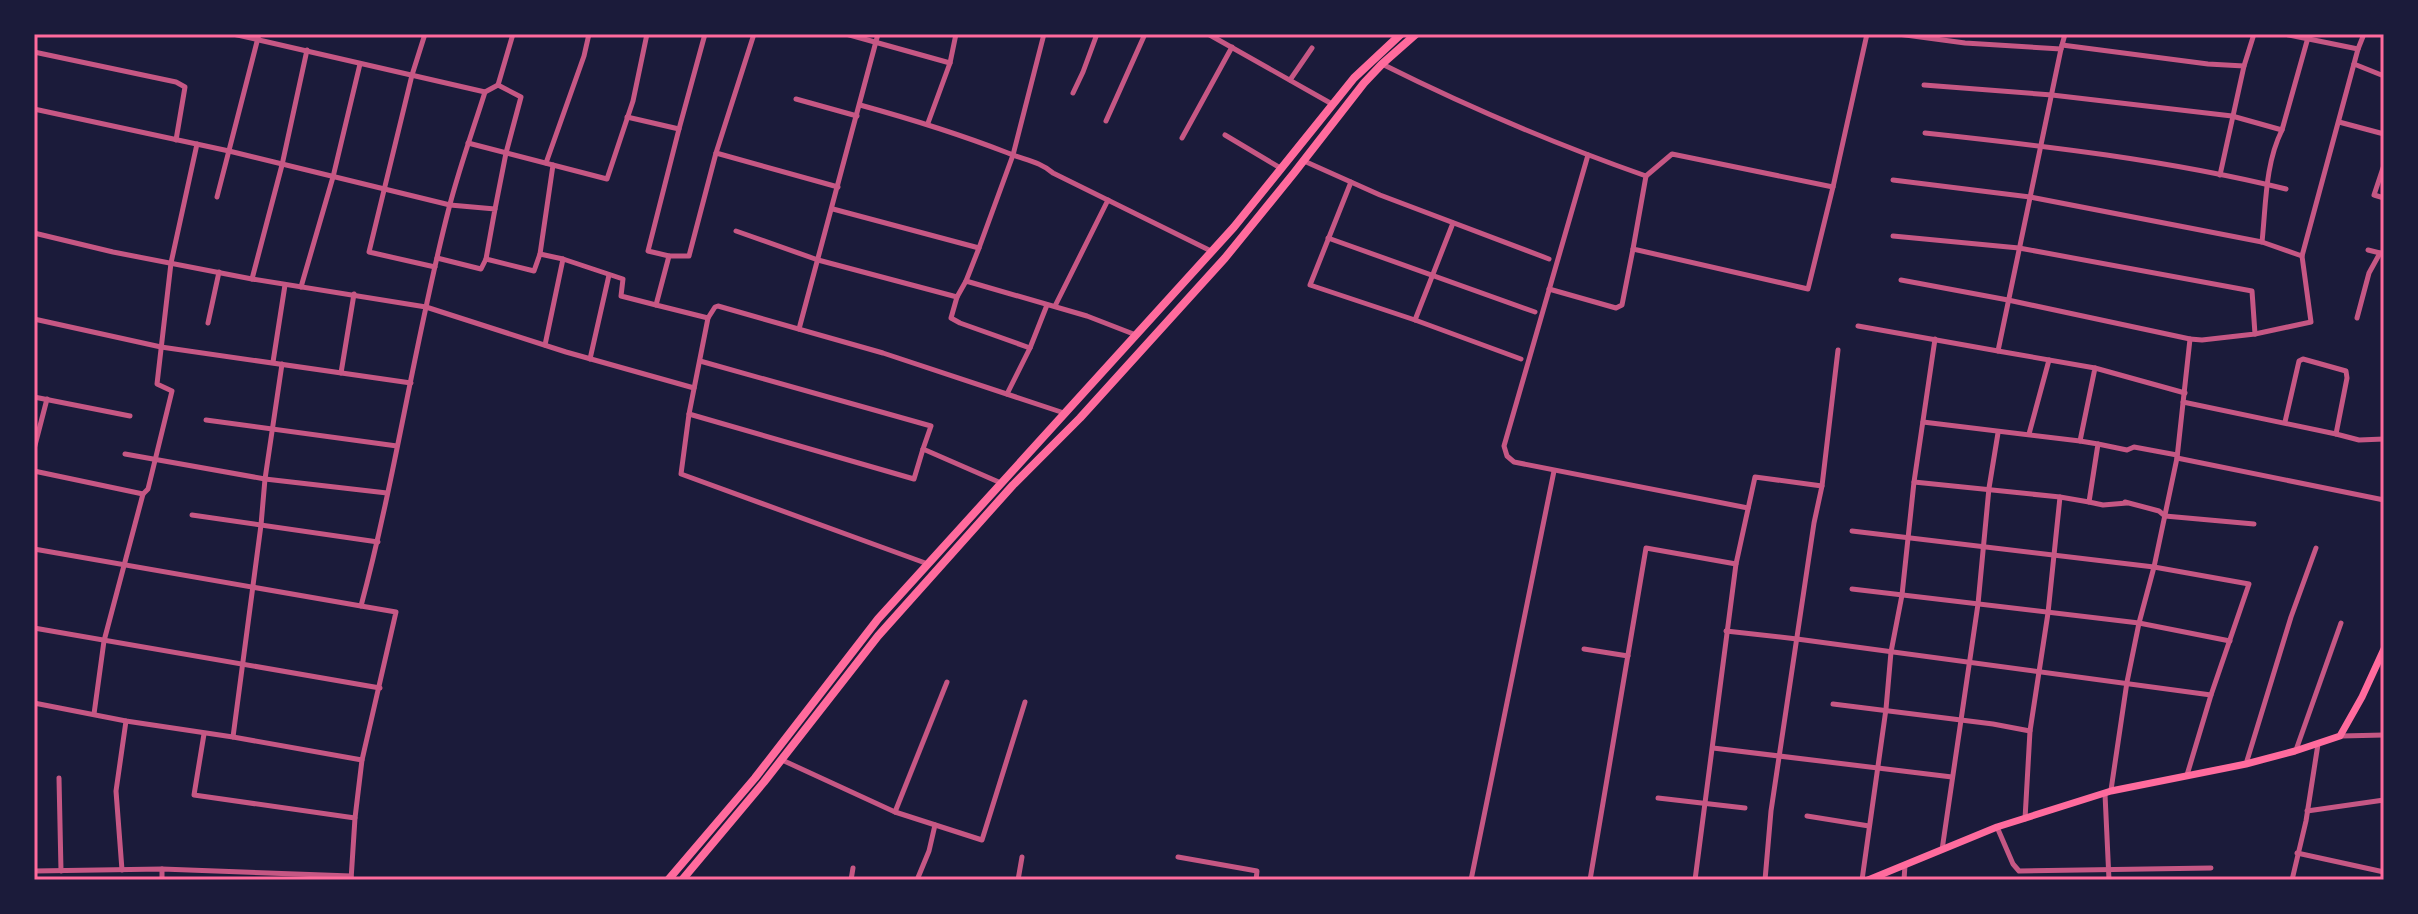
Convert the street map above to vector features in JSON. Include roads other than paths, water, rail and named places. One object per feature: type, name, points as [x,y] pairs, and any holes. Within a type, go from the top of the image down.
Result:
[{"type":"highway","points":[[668,880],[755,778],[878,619],[1224,239],[1373,58],[1401,34]]},
{"type":"highway","points":[[682,880],[878,636],[1235,246],[1364,83],[1416,34]]},
{"type":"highway","points":[[1224,239],[1235,246]]},
{"type":"main road","points":[[1865,880],[1997,827],[2108,793],[2246,764],[2340,736],[2384,649]]},
{"type":"street","points":[[233,34],[258,37],[485,92],[498,85],[513,34]]},
{"type":"street","points":[[425,34],[369,252],[435,267]]},
{"type":"street","points":[[486,259],[534,271],[540,254],[550,164],[589,34]]},
{"type":"street","points":[[468,143],[607,179],[627,117],[647,34]]},
{"type":"street","points":[[705,34],[648,251],[669,256],[689,256],[716,153],[754,34]]},
{"type":"street","points":[[846,34],[950,63]]},
{"type":"street","points":[[799,329],[878,34]]},
{"type":"street","points":[[928,123],[950,63],[956,34]]},
{"type":"street","points":[[1030,348],[951,318],[1013,155],[1044,34]]},
{"type":"street","points":[[1073,93],[1097,34]]},
{"type":"street","points":[[1106,121],[1145,34]]},
{"type":"street","points":[[1208,34],[1333,104]]},
{"type":"street","points":[[1633,249],[1808,289],[1867,34]]},
{"type":"street","points":[[1898,34],[1965,43],[2062,47],[2244,66]]},
{"type":"street","points":[[1998,351],[2065,34]]},
{"type":"street","points":[[2220,175],[2254,34]]},
{"type":"street","points":[[2284,34],[2358,49]]},
{"type":"street","points":[[1901,280],[2190,339],[2255,334],[2311,322],[2302,256],[2364,34]]},
{"type":"street","points":[[217,197],[258,37]]},
{"type":"street","points":[[2262,242],[2268,185],[2277,142],[2308,37]]},
{"type":"street","points":[[1182,138],[1232,47]]},
{"type":"street","points":[[1290,80],[1312,48]]},
{"type":"street","points":[[252,279],[282,165],[307,50]]},
{"type":"street","points":[[34,52],[176,82],[185,87],[176,140]]},
{"type":"street","points":[[301,287],[333,177],[360,63]]},
{"type":"street","points":[[1382,64],[1466,105],[1646,176]]},
{"type":"street","points":[[2354,64],[2384,76]]},
{"type":"street","points":[[437,258],[481,269],[486,259],[506,153],[521,97],[498,85]]},
{"type":"street","points":[[1924,85],[2052,95],[2232,116],[2282,130]]},
{"type":"street","points":[[361,606],[378,542],[437,258],[485,92]]},
{"type":"street","points":[[796,99],[857,116]]},
{"type":"street","points":[[860,105],[928,123],[1042,163],[1053,173],[1212,252]]},
{"type":"street","points":[[34,109],[229,151],[450,205],[495,209]]},
{"type":"street","points":[[627,117],[679,129]]},
{"type":"street","points":[[2338,122],[2384,134]]},
{"type":"street","points":[[1925,133],[2040,145],[2286,189]]},
{"type":"street","points":[[1225,135],[1283,169]]},
{"type":"street","points":[[94,714],[104,641],[143,494],[148,489],[172,391],[157,384],[171,263],[197,144]]},
{"type":"street","points":[[716,153],[838,187]]},
{"type":"street","points":[[1549,289],[1616,308],[1622,305],[1646,176],[1672,154],[1833,187]]},
{"type":"street","points":[[1588,155],[1504,446],[1507,456],[1514,462],[1554,471],[1748,508]]},
{"type":"street","points":[[1304,161],[1380,195],[1549,259]]},
{"type":"street","points":[[2384,165],[2374,195],[2384,198]]},
{"type":"street","points":[[1893,180],[2030,197],[2262,242],[2302,256]]},
{"type":"street","points":[[1351,182],[1310,285],[1521,359]]},
{"type":"street","points":[[1007,394],[1108,200]]},
{"type":"street","points":[[833,209],[979,248]]},
{"type":"street","points":[[1415,320],[1453,223]]},
{"type":"street","points":[[736,231],[818,260],[957,297]]},
{"type":"street","points":[[34,233],[252,279],[426,307],[694,388]]},
{"type":"street","points":[[1893,236],[2019,248],[2252,291],[2255,334]]},
{"type":"street","points":[[1328,238],[1535,312]]},
{"type":"street","points":[[2357,318],[2369,273],[2382,254],[2368,250]]},
{"type":"street","points":[[540,254],[623,279],[621,296],[708,318]]},
{"type":"street","points":[[656,305],[669,256]]},
{"type":"street","points":[[545,345],[563,259]]},
{"type":"street","points":[[208,323],[219,272]]},
{"type":"street","points":[[590,359],[609,275]]},
{"type":"street","points":[[966,281],[1087,316],[1137,336]]},
{"type":"street","points":[[273,362],[285,285]]},
{"type":"street","points":[[341,373],[354,294]]},
{"type":"street","points":[[928,564],[681,474],[708,318],[715,307],[883,353],[1065,414]]},
{"type":"street","points":[[34,319],[161,347],[411,383]]},
{"type":"street","points":[[1858,326],[2095,368],[2185,393]]},
{"type":"street","points":[[1865,880],[1891,652],[1902,595],[1914,482],[1935,339]]},
{"type":"street","points":[[2109,880],[2108,793],[2139,623],[2177,456],[2190,339]]},
{"type":"street","points":[[1765,880],[1771,811],[1822,486],[1838,350]]},
{"type":"street","points":[[2285,422],[2299,361],[2303,359],[2346,371],[2336,434]]},
{"type":"street","points":[[2029,434],[2049,360]]},
{"type":"street","points":[[689,414],[914,479],[931,426],[700,361]]},
{"type":"street","points":[[233,737],[282,364]]},
{"type":"street","points":[[2080,441],[2095,368]]},
{"type":"street","points":[[34,397],[130,416]]},
{"type":"street","points":[[34,449],[47,399]]},
{"type":"street","points":[[2183,402],[2359,440],[2384,439]]},
{"type":"street","points":[[206,420],[397,446]]},
{"type":"street","points":[[1923,422],[1998,433],[2029,434],[2127,450],[2134,447],[2384,500]]},
{"type":"street","points":[[1942,850],[1978,604],[1989,488],[1998,433]]},
{"type":"street","points":[[2089,502],[2098,444]]},
{"type":"street","points":[[923,449],[1002,483]]},
{"type":"street","points":[[125,454],[265,479],[387,493]]},
{"type":"street","points":[[34,471],[143,494]]},
{"type":"street","points":[[1471,880],[1554,471]]},
{"type":"street","points":[[1695,880],[1726,631],[1736,564],[1755,477],[1822,486]]},
{"type":"street","points":[[1914,482],[1989,488],[2103,505],[2125,502],[2165,513],[2254,524]]},
{"type":"street","points":[[2025,819],[2030,731],[2056,557],[2060,497]]},
{"type":"street","points":[[192,515],[378,542]]},
{"type":"street","points":[[1852,531],[2154,567],[2249,584],[2187,775]]},
{"type":"street","points":[[1590,880],[1646,548],[1736,564]]},
{"type":"street","points":[[2246,764],[2291,617],[2316,548]]},
{"type":"street","points":[[34,549],[396,612],[362,760],[351,878],[162,869],[37,871],[39,880]]},
{"type":"street","points":[[1852,589],[2139,623],[2230,641]]},
{"type":"street","points":[[2295,751],[2341,623]]},
{"type":"street","points":[[34,628],[380,688]]},
{"type":"street","points":[[1726,631],[2211,695]]},
{"type":"street","points":[[1584,649],[1628,656]]},
{"type":"street","points":[[895,812],[947,682]]},
{"type":"street","points":[[781,760],[895,812],[982,840],[1025,702]]},
{"type":"street","points":[[34,703],[362,760]]},
{"type":"street","points":[[1833,704],[1961,719],[2030,731]]},
{"type":"street","points":[[122,870],[116,791],[126,721]]},
{"type":"street","points":[[204,734],[194,795],[355,818]]},
{"type":"street","points":[[2340,736],[2384,735]]},
{"type":"street","points":[[2292,880],[2318,744]]},
{"type":"street","points":[[1713,748],[1952,777]]},
{"type":"street","points":[[59,778],[61,871]]},
{"type":"street","points":[[1658,798],[1745,808]]},
{"type":"street","points":[[2307,811],[2384,800]]},
{"type":"street","points":[[1807,816],[1869,826]]},
{"type":"street","points":[[917,880],[935,825]]},
{"type":"street","points":[[1997,827],[2019,871],[2211,868]]},
{"type":"street","points":[[2297,853],[2384,872]]},
{"type":"street","points":[[1018,880],[1022,857]]},
{"type":"street","points":[[1178,857],[1257,871],[1256,880]]},
{"type":"street","points":[[1904,880],[1905,864]]},
{"type":"street","points":[[851,880],[853,868]]},
{"type":"street","points":[[162,869],[162,880]]},
{"type":"street","points":[[97,870],[97,880]]}]
